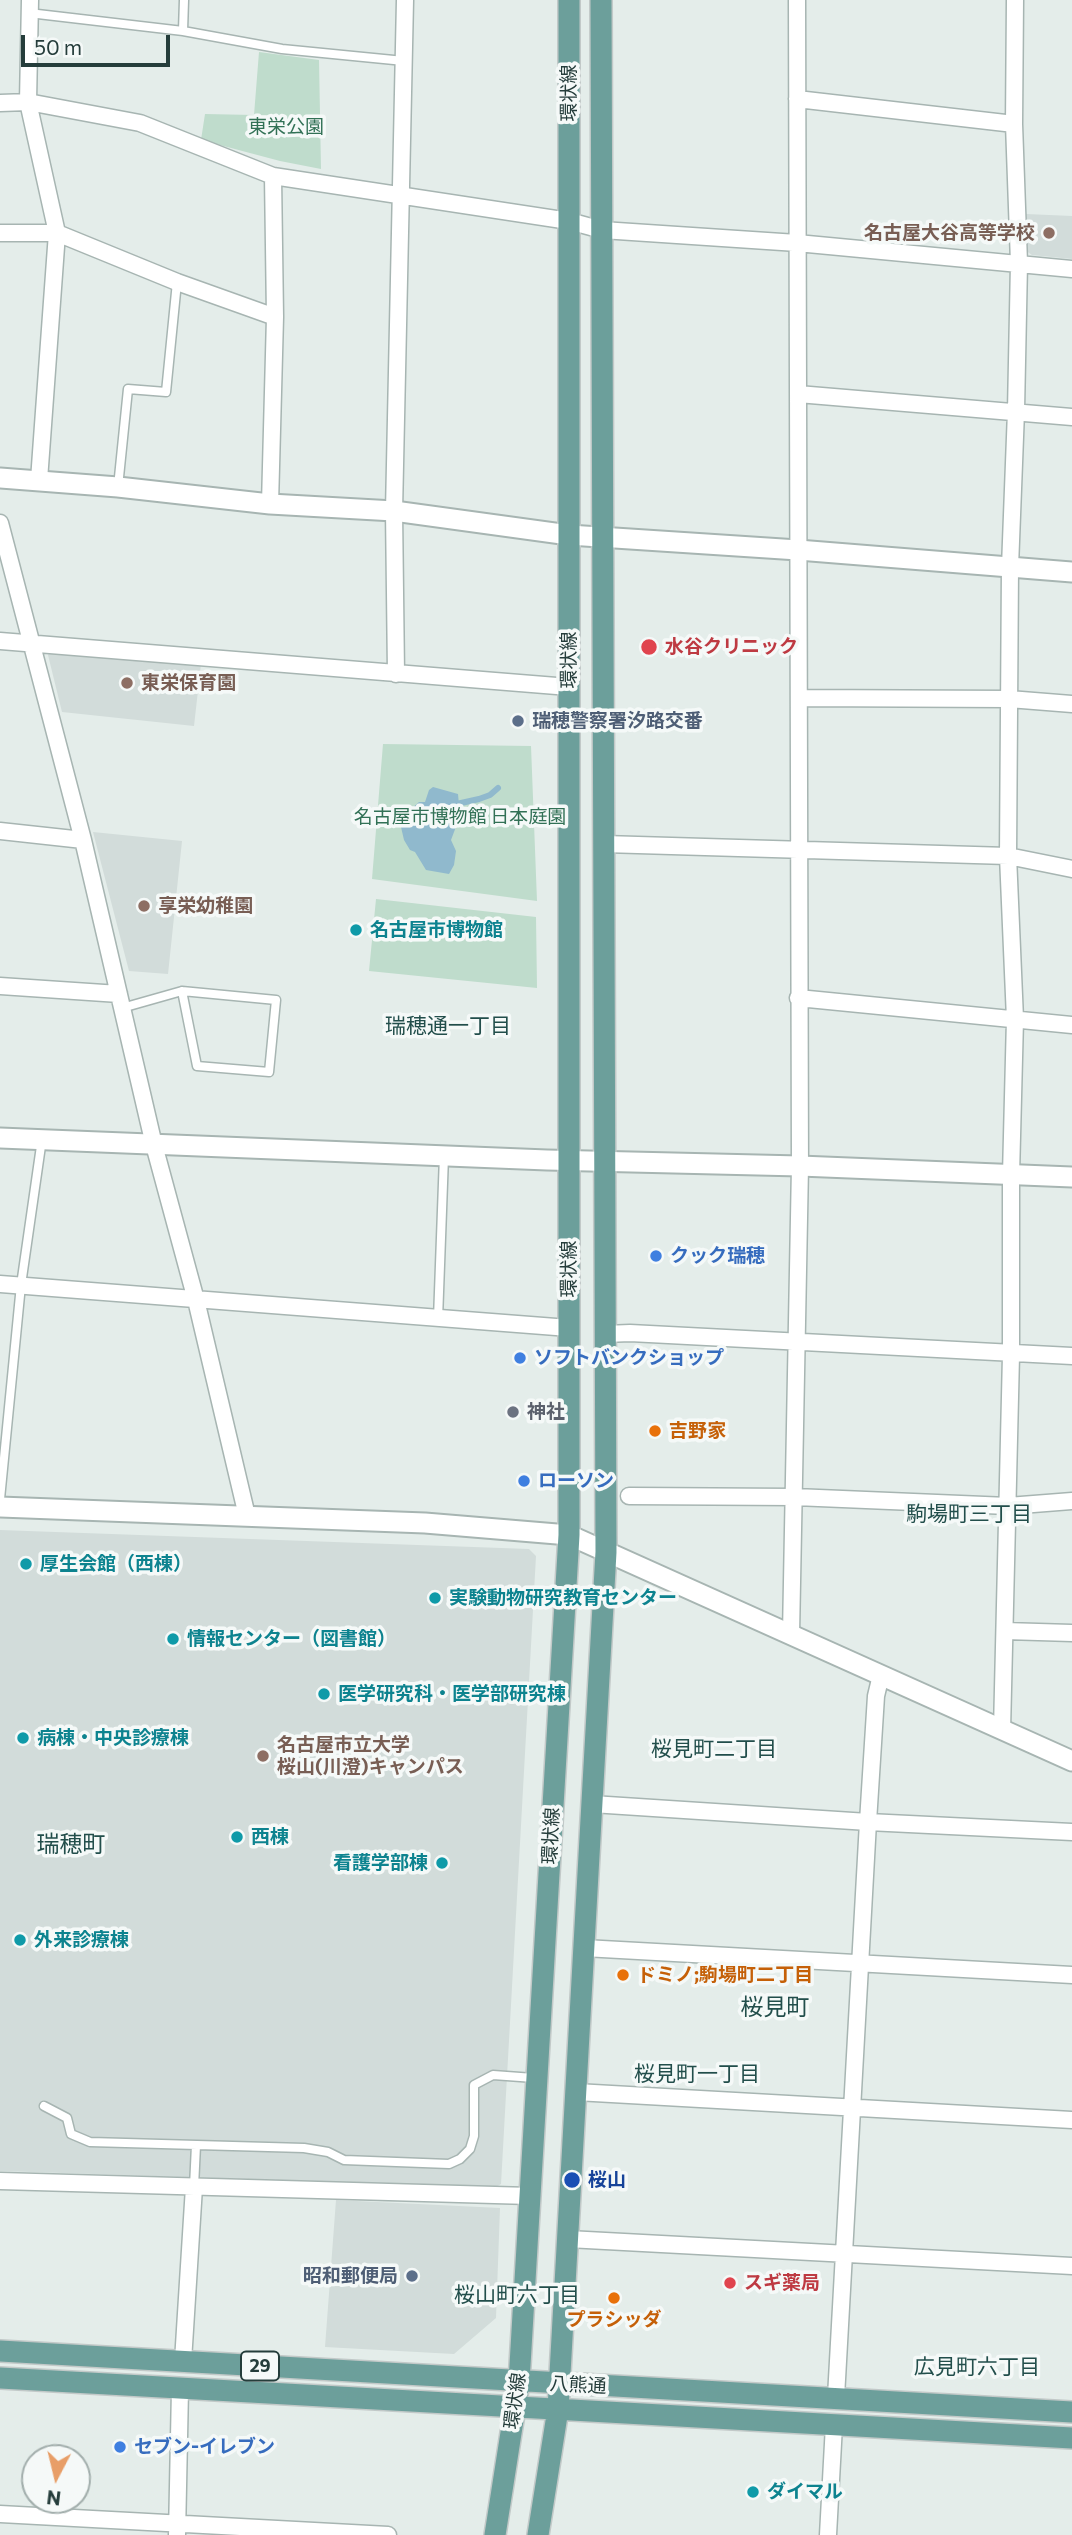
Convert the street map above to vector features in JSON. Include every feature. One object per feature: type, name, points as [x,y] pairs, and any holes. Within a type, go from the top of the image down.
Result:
[{"type":"main road","name":"環状線","points":[[495,2535],[519,2382],[569,1535],[569,0]]},
{"type":"main road","name":"環状線","points":[[538,2535],[560,2384],[606,1552],[601,0]]},
{"type":"main road","name":"八熊通","points":[[0,2351],[1072,2412]]},
{"type":"main road","name":"八熊通","points":[[0,2378],[1072,2438]]},
{"type":"street","points":[[396,674],[394,511],[405,0]]},
{"type":"street","points":[[791,1634],[800,1166],[797,848],[800,698],[797,0]]},
{"type":"street","points":[[1002,1730],[1011,1355],[1011,1175],[1015,1018],[1008,856],[1010,567],[1019,263],[1014,124],[1016,0]]},
{"type":"street","points":[[30,7],[29,102],[57,233],[39,480]]},
{"type":"street","points":[[797,99],[1014,124]]},
{"type":"street","points":[[0,103],[29,102],[140,123],[273,176],[569,221],[602,230],[797,243],[1072,269]]},
{"type":"street","points":[[271,504],[275,317],[273,176]]},
{"type":"street","points":[[0,233],[57,233],[177,282],[275,317]]},
{"type":"street","points":[[798,394],[1072,417]]},
{"type":"street","points":[[0,478],[118,486],[271,504],[394,511],[569,535],[1072,572]]},
{"type":"street","points":[[0,523],[82,839],[154,1145],[247,1516]]},
{"type":"street","points":[[0,641],[569,687]]},
{"type":"street","points":[[800,698],[1009,699],[1072,704]]},
{"type":"street","points":[[0,831],[82,839]]},
{"type":"street","points":[[604,844],[1008,856],[1072,869]]},
{"type":"street","points":[[0,986],[120,1001]]},
{"type":"street","points":[[798,998],[1072,1025]]},
{"type":"street","points":[[0,1138],[569,1161],[800,1166],[1072,1177]]},
{"type":"street","points":[[0,1284],[569,1328]]},
{"type":"street","points":[[605,1334],[631,1333],[1011,1355],[1072,1356]]},
{"type":"street","points":[[629,1496],[795,1497],[1008,1506],[1072,1501]]},
{"type":"street","points":[[0,1507],[425,1523],[569,1535],[1072,1761]]},
{"type":"street","points":[[1005,1631],[1072,1633]]},
{"type":"street","points":[[836,2397],[868,1822],[876,1696],[881,1675]]},
{"type":"street","points":[[592,1804],[1072,1832]]},
{"type":"street","points":[[584,1948],[1072,1975]]},
{"type":"street","points":[[576,2092],[1072,2120]]},
{"type":"street","points":[[0,2180],[530,2196]]},
{"type":"street","points":[[183,2361],[194,2187]]},
{"type":"street","points":[[568,2239],[1072,2266]]},
{"type":"street","points":[[178,2529],[180,2389]]},
{"type":"street","points":[[828,2535],[834,2425]]},
{"type":"street","points":[[0,2514],[178,2529],[388,2535]]},
{"type":"lane","points":[[183,31],[184,0]]},
{"type":"lane","points":[[30,7],[282,49],[404,61]]},
{"type":"lane","points":[[118,486],[128,388],[166,391],[177,282]]},
{"type":"lane","points":[[120,1001],[182,990],[276,1000],[269,1072],[197,1066],[182,990]]},
{"type":"lane","points":[[0,1499],[21,1285],[42,1139]]},
{"type":"lane","points":[[438,1319],[444,1156]]},
{"type":"lane","points":[[44,2106],[67,2118],[72,2134],[90,2142],[304,2148],[328,2152],[344,2161],[449,2164],[460,2160],[470,2149],[474,2136],[474,2085],[493,2075],[537,2078]]},
{"type":"lane","points":[[194,2187],[196,2145]]},
{"type":"shaded area","name":"名古屋大谷高等学校","points":[[1026,214],[1072,216],[1072,259],[1032,255],[1025,250]]},
{"type":"shaded area","name":"東栄保育園","points":[[51,651],[201,664],[194,726],[62,712],[48,655]]},
{"type":"shaded area","name":"享栄幼稚園","points":[[93,832],[182,841],[168,974],[129,971]]},
{"type":"shaded area","name":"名古屋市立大学 桜山(川澄)キャンパス","points":[[0,1530],[529,1549],[536,1556],[501,2184],[496,2187],[0,2171]]},
{"type":"shaded area","name":"昭和郵便局","points":[[336,2200],[500,2208],[496,2318],[454,2354],[325,2347]]},
{"type":"green space","name":"東栄公園","points":[[259,52],[319,60],[321,169],[201,140],[205,114],[254,115]]},
{"type":"green space","name":"名古屋市博物館 日本庭園","points":[[383,744],[531,746],[537,901],[372,879]]},
{"type":"green space","points":[[376,899],[536,917],[537,988],[369,971]]},
{"type":"water","points":[[433,787],[458,794],[460,816],[451,840],[456,851],[454,865],[449,874],[426,870],[404,840],[401,827],[408,812],[419,802],[425,802],[429,790]]},
{"type":"waterway","points":[[452,805],[490,795],[498,788]]},
{"type":"place","name":"名古屋大谷高等学校","points":[[1049,233]]},
{"type":"place","name":"水谷クリニック","points":[[649,647]]},
{"type":"place","name":"東栄保育園","points":[[127,683]]},
{"type":"place","name":"瑞穂警察署汐路交番","points":[[518,721]]},
{"type":"place","name":"享栄幼稚園","points":[[144,906]]},
{"type":"place","name":"名古屋市博物館","points":[[356,930]]},
{"type":"place","name":"クック瑞穂","points":[[656,1256]]},
{"type":"place","name":"ソフトバンクショップ","points":[[520,1358]]},
{"type":"place","name":"神社","points":[[513,1412]]},
{"type":"place","name":"吉野家","points":[[655,1431]]},
{"type":"place","name":"ローソン","points":[[524,1481]]},
{"type":"place","name":"厚生会館（西棟）","points":[[26,1564]]},
{"type":"place","name":"実験動物研究教育センター","points":[[435,1598]]},
{"type":"place","name":"情報センター（図書館）","points":[[173,1639]]},
{"type":"place","name":"医学研究科・医学部研究棟","points":[[324,1694]]},
{"type":"place","name":"病棟・中央診療棟","points":[[23,1738]]},
{"type":"place","name":"名古屋市立大学 桜山(川澄)キャンパス","points":[[263,1756]]},
{"type":"place","name":"西棟","points":[[237,1837]]},
{"type":"place","name":"看護学部棟","points":[[442,1863]]},
{"type":"place","name":"外来診療棟","points":[[20,1940]]},
{"type":"place","name":"ドミノ;駒場町二丁目","points":[[623,1975]]},
{"type":"place","name":"桜山","points":[[572,2180]]},
{"type":"place","name":"昭和郵便局","points":[[412,2276]]},
{"type":"place","name":"スギ薬局","points":[[730,2283]]},
{"type":"place","name":"プラシッダ","points":[[614,2298]]},
{"type":"place","name":"セブン-イレブン","points":[[120,2447]]},
{"type":"place","name":"ダイマル","points":[[753,2492]]},
{"type":"district","name":"瑞穂通一丁目","points":[[448,1026]]},
{"type":"district","name":"駒場町三丁目","points":[[969,1514]]},
{"type":"district","name":"桜見町二丁目","points":[[714,1749]]},
{"type":"district","name":"瑞穂町","points":[[71,1844]]},
{"type":"district","name":"桜見町","points":[[775,2007]]},
{"type":"district","name":"桜見町一丁目","points":[[697,2074]]},
{"type":"district","name":"桜山町六丁目","points":[[517,2295]]},
{"type":"district","name":"広見町六丁目","points":[[977,2367]]}]
